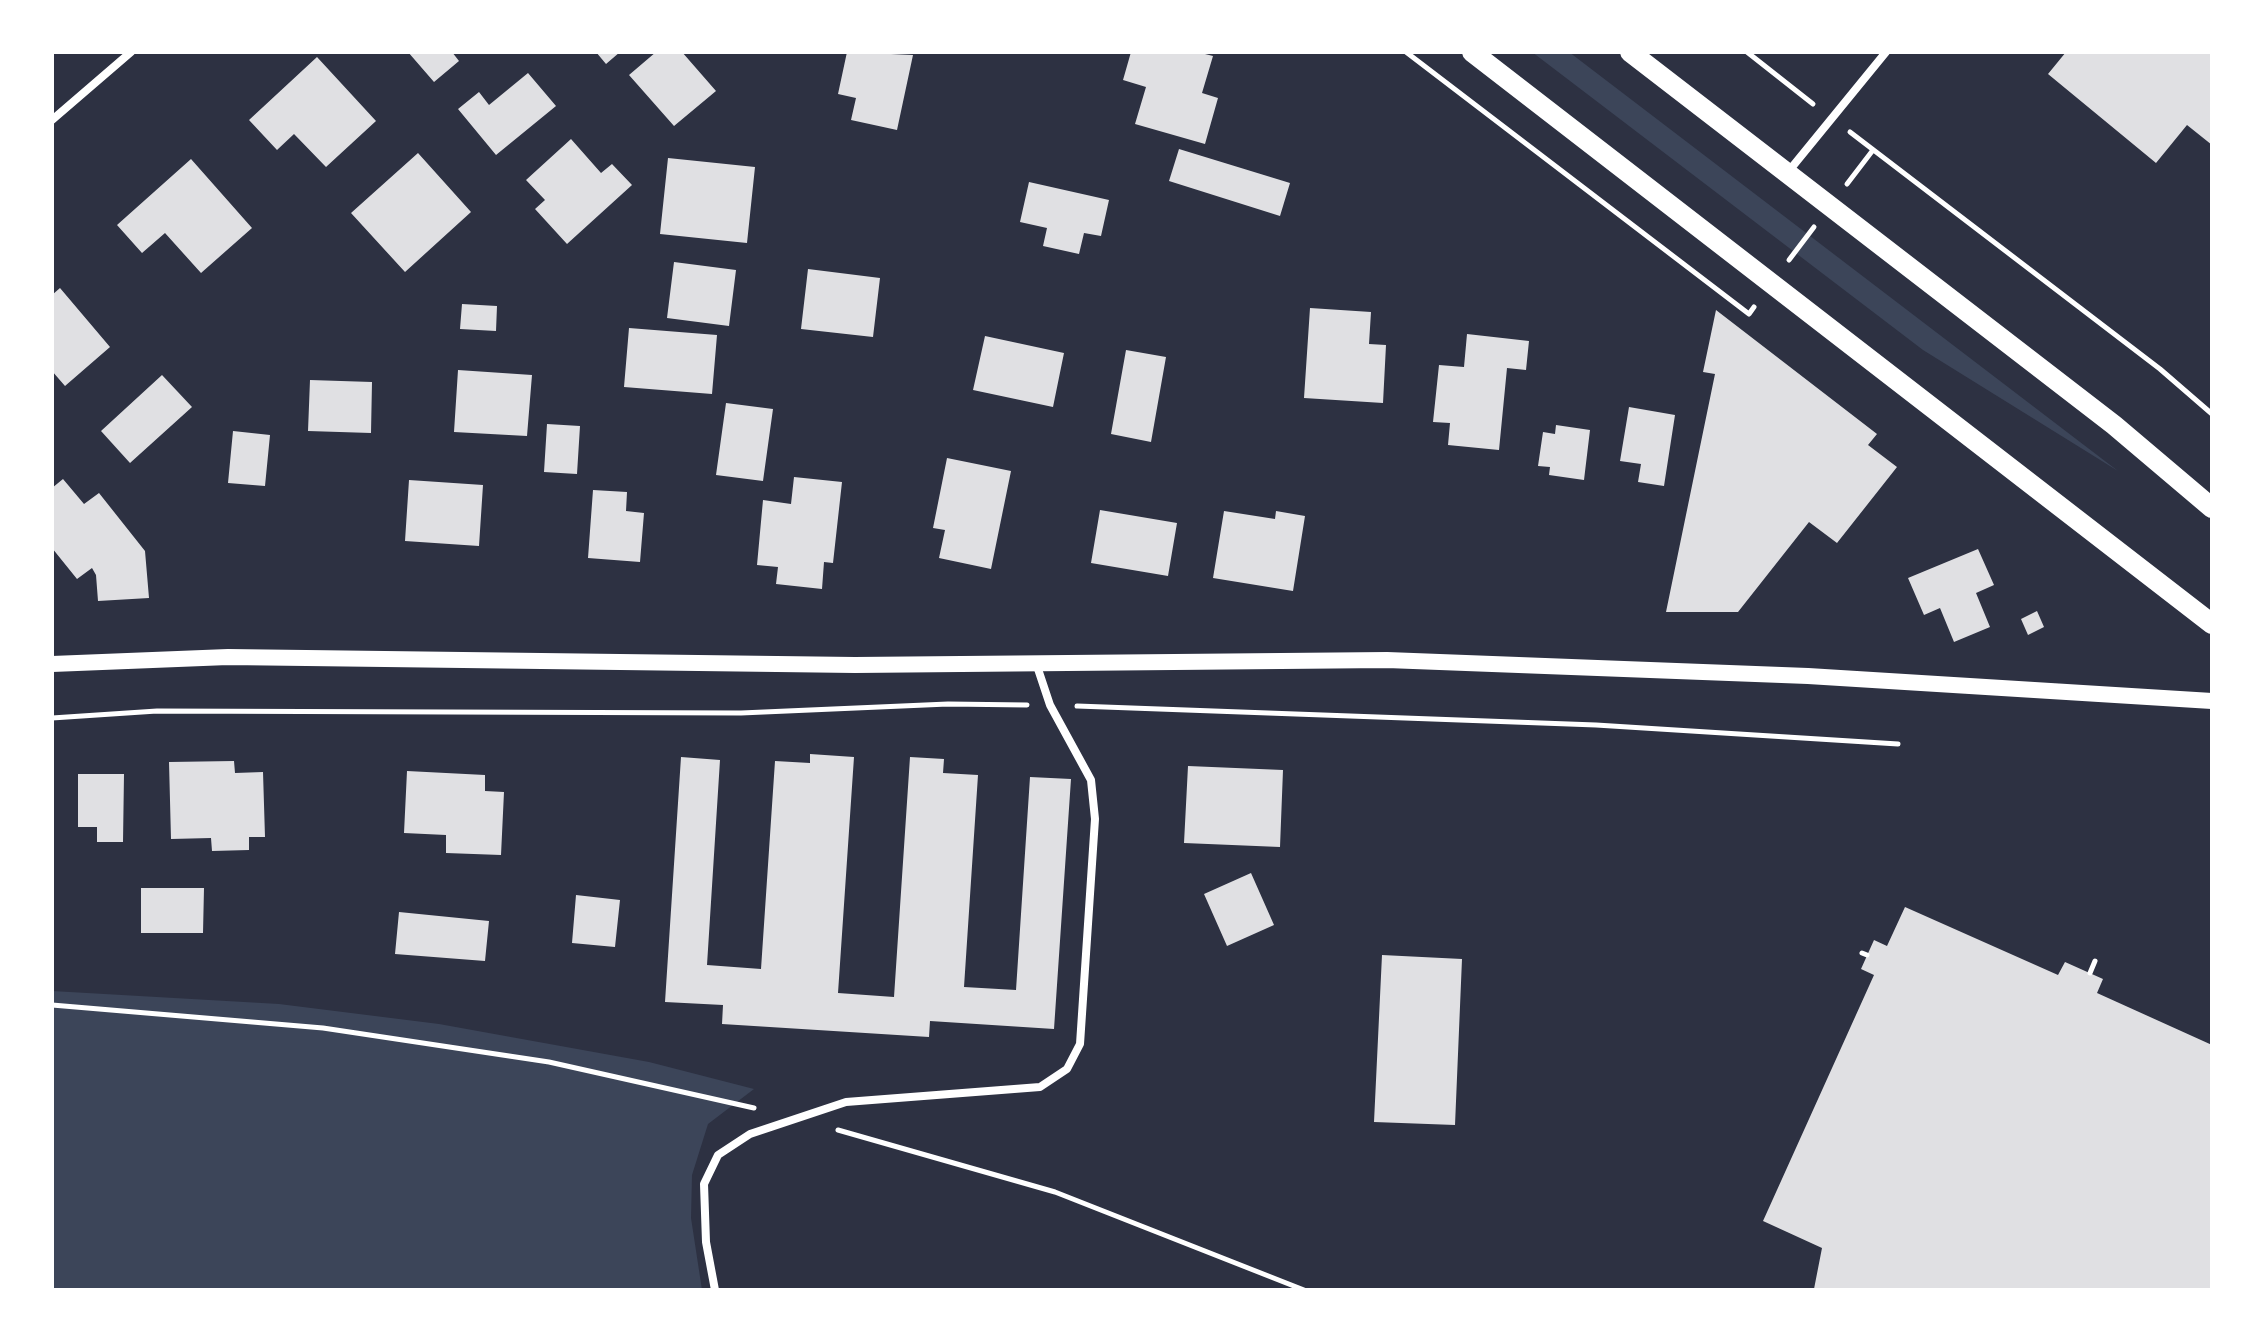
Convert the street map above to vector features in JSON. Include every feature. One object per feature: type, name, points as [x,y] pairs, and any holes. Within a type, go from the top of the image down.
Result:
[{"type":"main road","points":[[1472,52],[2212,624]]},
{"type":"main road","points":[[1630,52],[2114,425],[2212,508]]},
{"type":"main road","points":[[52,664],[228,657],[647,665],[1475,662],[1808,676],[2212,701]]},
{"type":"street","points":[[52,120],[131,52]]},
{"type":"street","points":[[1787,173],[1886,52]]},
{"type":"street","points":[[715,1290],[706,1242],[704,1184],[718,1155],[750,1134],[846,1102],[1040,1087],[1067,1069],[1080,1044],[1095,819],[1091,780],[1050,705],[1036,662]]},
{"type":"path","points":[[1406,52],[1749,314]]},
{"type":"path","points":[[1747,52],[2160,369],[2212,414]]},
{"type":"path","points":[[52,718],[157,711],[741,713],[948,704],[1050,705],[1517,721],[1898,744]]},
{"type":"path","points":[[2090,973],[2095,961]]},
{"type":"path","points":[[52,1005],[323,1028],[534,1060],[794,1117],[1055,1192],[1304,1290]]},
{"type":"shaded area","points":[[1532,52],[1569,52],[2118,471],[1923,350]]},
{"type":"shaded area","points":[[52,991],[279,1004],[439,1024],[649,1062],[754,1089],[708,1124],[692,1175],[691,1218],[702,1290],[52,1290]]},
{"type":"building","points":[[408,52],[452,52],[459,61],[434,82]]},
{"type":"building","points":[[596,52],[620,52],[606,64]]},
{"type":"building","points":[[656,52],[682,52],[716,91],[674,126],[629,75]]},
{"type":"building","points":[[847,52],[913,55],[897,130],[851,120],[856,98],[838,94]]},
{"type":"building","points":[[1131,52],[1197,52],[1213,56],[1202,93],[1218,98],[1205,144],[1135,124],[1146,87],[1123,80]]},
{"type":"building","points":[[2066,52],[2212,52],[2212,145],[2187,125],[2156,163],[2048,74]]},
{"type":"building","points":[[317,57],[376,121],[326,167],[294,134],[277,150],[249,120]]},
{"type":"building","points":[[528,73],[556,106],[496,155],[458,109],[479,92],[489,105]]},
{"type":"building","points":[[571,139],[601,173],[612,164],[632,185],[567,244],[535,209],[545,200],[526,180]]},
{"type":"building","points":[[1179,149],[1290,183],[1280,216],[1169,181]]},
{"type":"building","points":[[418,153],[471,212],[405,272],[351,213]]},
{"type":"building","points":[[668,158],[755,167],[747,243],[660,234]]},
{"type":"building","points":[[191,159],[252,228],[201,273],[165,233],[142,253],[117,225]]},
{"type":"building","points":[[1029,182],[1109,200],[1101,236],[1084,233],[1079,254],[1043,246],[1047,228],[1020,222]]},
{"type":"building","points":[[674,262],[736,270],[729,326],[667,318]]},
{"type":"building","points":[[808,269],[880,278],[873,337],[801,329]]},
{"type":"building","points":[[60,288],[110,347],[65,386],[52,371],[52,295]]},
{"type":"building","points":[[462,304],[497,306],[496,331],[460,329]]},
{"type":"building","points":[[1310,308],[1371,312],[1369,344],[1386,345],[1383,403],[1304,398]]},
{"type":"building","points":[[1716,310],[1877,434],[1868,445],[1897,467],[1837,543],[1809,522],[1738,612],[1666,612],[1715,374],[1703,372]]},
{"type":"building","points":[[629,328],[717,335],[712,394],[624,387]]},
{"type":"building","points":[[1467,334],[1529,341],[1526,370],[1507,368],[1499,450],[1448,445],[1450,423],[1433,422],[1439,365],[1464,367]]},
{"type":"building","points":[[985,336],[1064,353],[1053,407],[973,390]]},
{"type":"building","points":[[1126,350],[1166,357],[1151,442],[1111,434]]},
{"type":"building","points":[[458,370],[532,375],[527,436],[454,432]]},
{"type":"building","points":[[162,375],[192,407],[130,463],[101,431]]},
{"type":"building","points":[[310,380],[372,382],[371,433],[308,431]]},
{"type":"building","points":[[726,403],[773,409],[763,481],[716,475]]},
{"type":"building","points":[[1629,407],[1675,415],[1664,486],[1638,482],[1641,464],[1620,461]]},
{"type":"building","points":[[547,424],[580,426],[577,474],[544,472]]},
{"type":"building","points":[[1556,425],[1590,430],[1584,480],[1549,475],[1550,467],[1538,466],[1543,432],[1555,434]]},
{"type":"building","points":[[233,431],[270,435],[265,486],[228,483]]},
{"type":"building","points":[[947,458],[1011,471],[991,569],[939,558],[945,530],[933,528]]},
{"type":"building","points":[[794,477],[842,482],[833,563],[824,562],[822,589],[776,584],[778,567],[757,565],[763,500],[791,504]]},
{"type":"building","points":[[63,479],[84,504],[99,493],[145,551],[149,598],[98,601],[96,575],[92,568],[77,579],[52,548],[52,488]]},
{"type":"building","points":[[409,480],[483,485],[479,546],[405,541]]},
{"type":"building","points":[[593,490],[627,492],[626,511],[644,513],[640,562],[588,558]]},
{"type":"building","points":[[1100,510],[1177,523],[1168,576],[1091,563]]},
{"type":"building","points":[[1224,511],[1275,519],[1276,511],[1305,516],[1293,591],[1213,578]]},
{"type":"building","points":[[1978,549],[1994,585],[1976,593],[1990,627],[1954,642],[1940,608],[1924,615],[1908,578]]},
{"type":"building","points":[[2037,611],[2044,627],[2028,635],[2021,619]]},
{"type":"building","points":[[810,754],[854,757],[838,993],[894,997],[910,757],[944,759],[943,773],[978,775],[964,987],[1016,990],[1030,777],[1071,779],[1054,1029],[930,1021],[929,1037],[722,1024],[723,1005],[665,1002],[681,757],[720,760],[707,965],[761,969],[775,761],[810,763]]},
{"type":"building","points":[[234,761],[235,773],[263,772],[265,837],[249,837],[249,850],[212,851],[211,838],[171,839],[169,762]]},
{"type":"building","points":[[1188,766],[1283,770],[1280,847],[1184,843]]},
{"type":"building","points":[[407,771],[485,775],[485,791],[504,792],[501,855],[446,853],[446,835],[404,833]]},
{"type":"building","points":[[78,774],[124,774],[123,842],[97,842],[97,827],[78,827]]},
{"type":"building","points":[[1251,873],[1274,925],[1227,946],[1204,894]]},
{"type":"building","points":[[141,888],[204,888],[203,933],[141,933]]},
{"type":"building","points":[[576,895],[620,900],[615,947],[572,943]]},
{"type":"building","points":[[1905,907],[2058,975],[2065,962],[2103,979],[2097,993],[2212,1045],[2212,1290],[1814,1289],[1822,1248],[1763,1221],[1874,975],[1861,969],[1874,940],[1887,946]]},
{"type":"building","points":[[399,912],[489,921],[485,961],[395,954]]},
{"type":"building","points":[[1382,955],[1462,959],[1455,1125],[1374,1122]]}]
